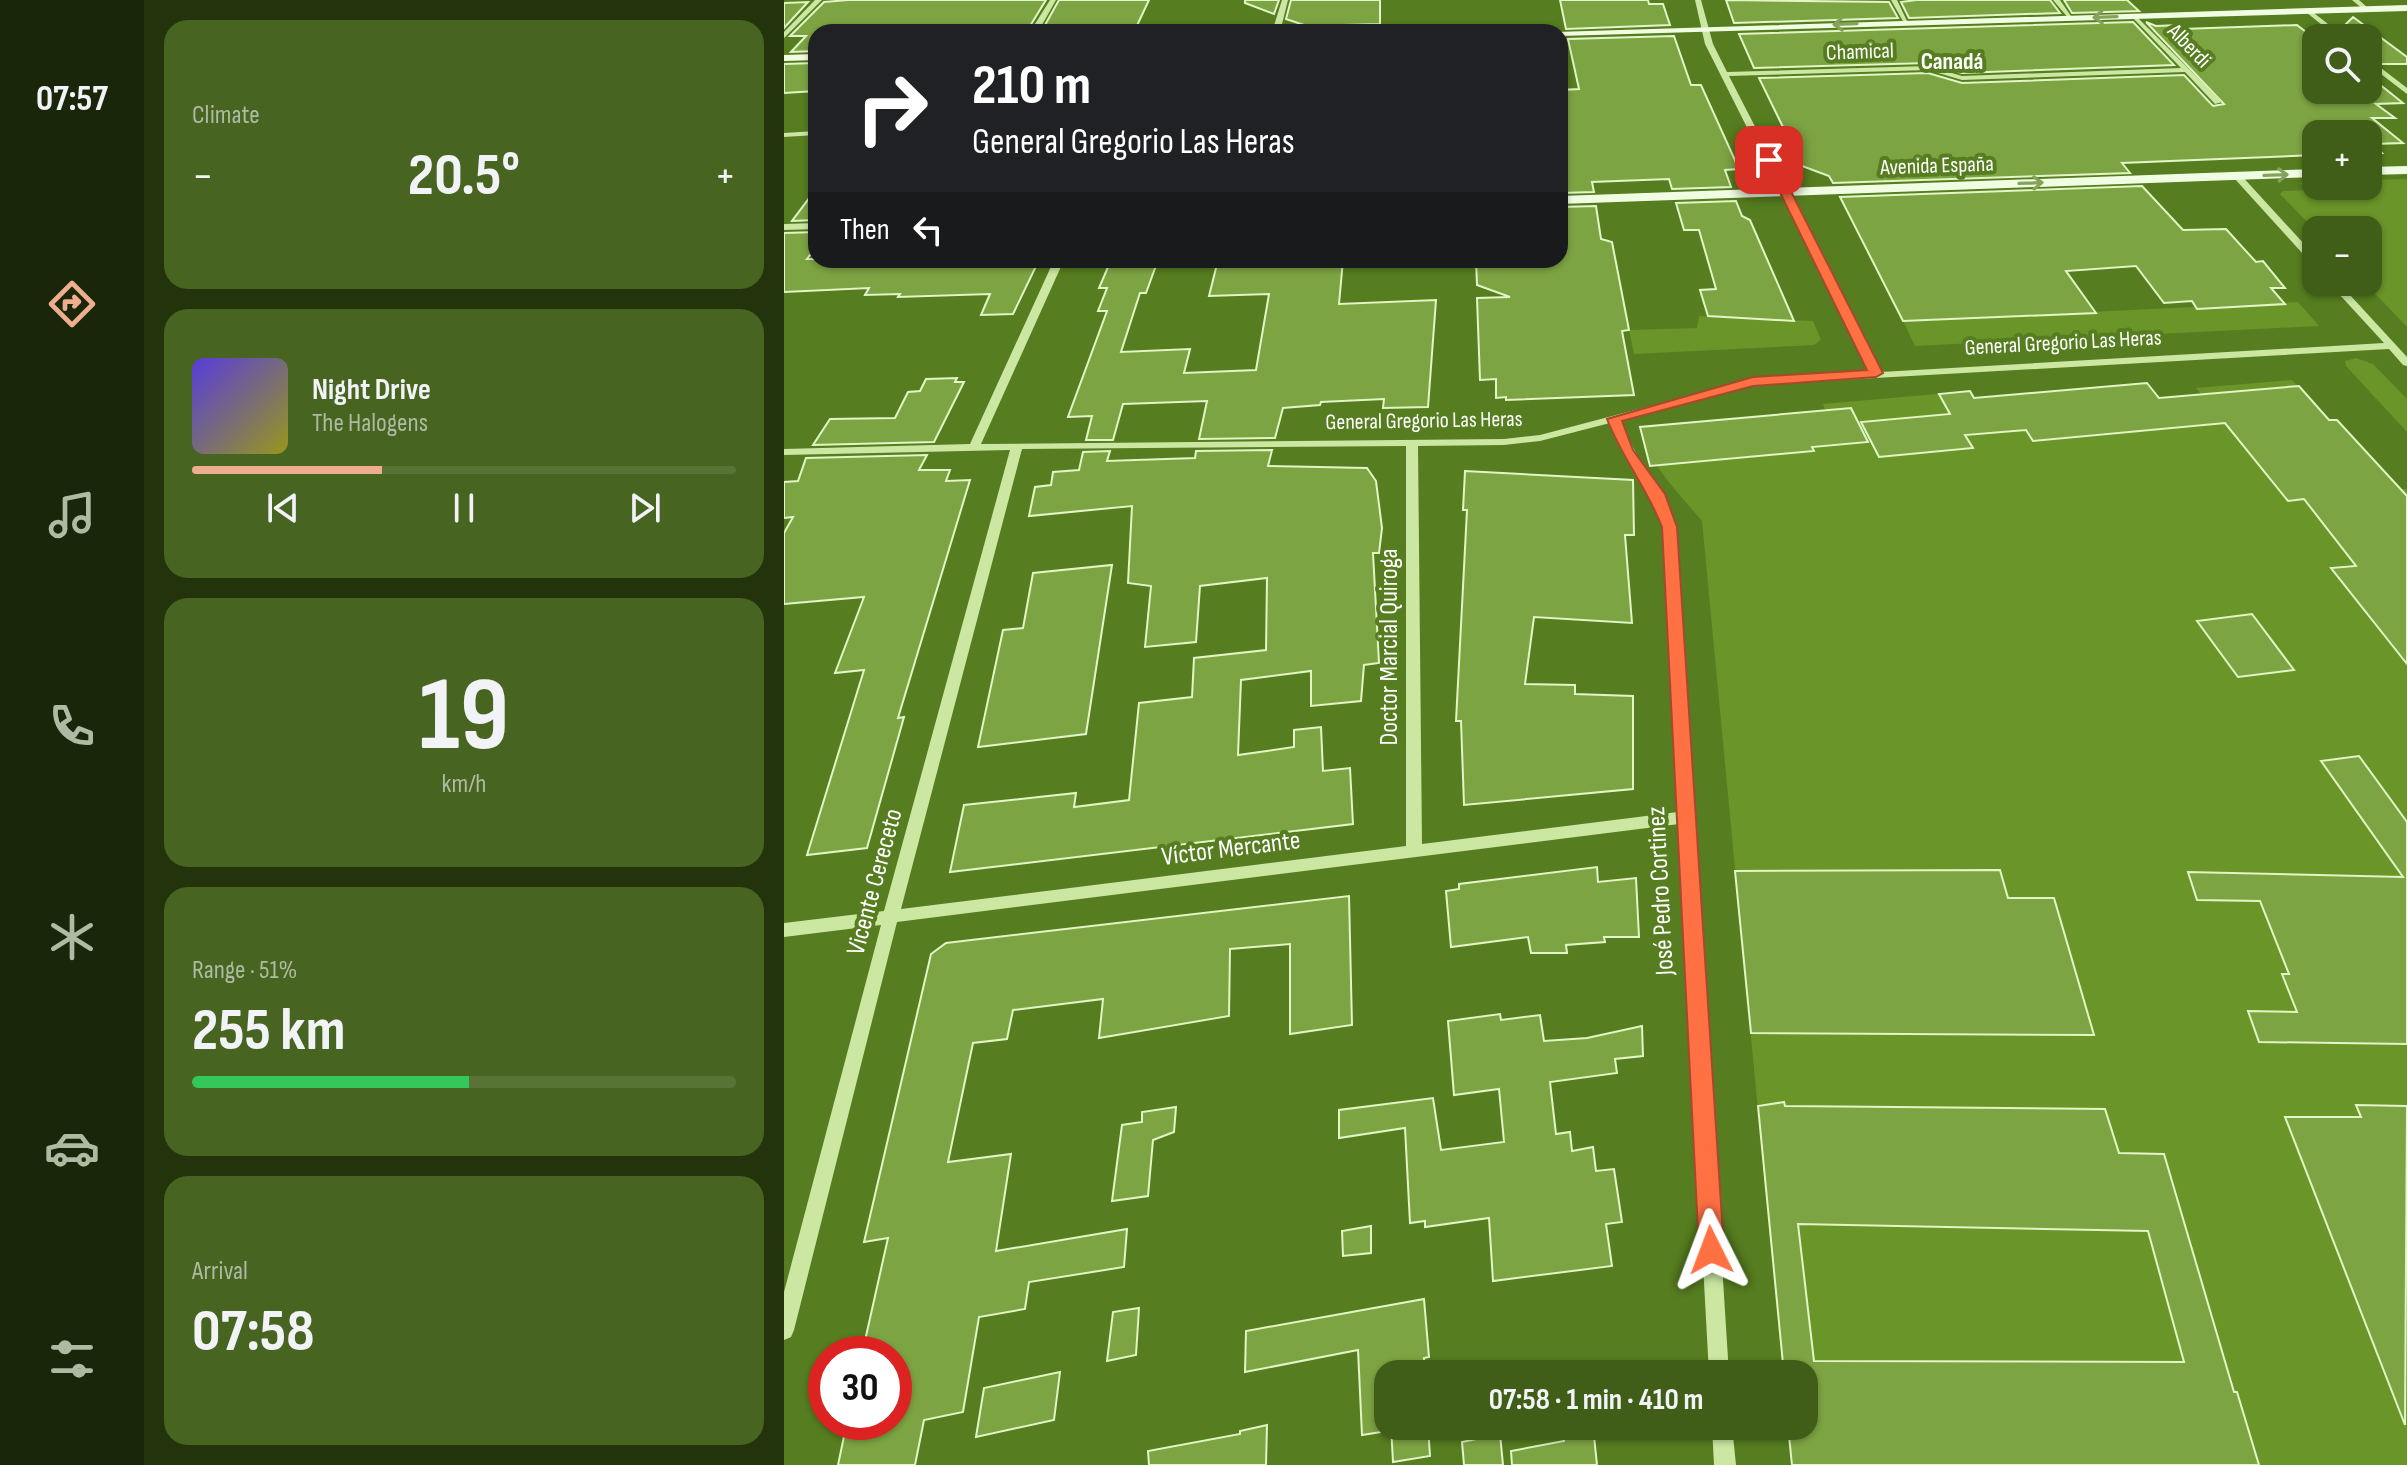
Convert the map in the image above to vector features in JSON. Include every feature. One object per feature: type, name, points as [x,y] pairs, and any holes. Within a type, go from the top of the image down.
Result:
[{"type":"main road","points":[[1568,33],[2407,8]]},
{"type":"main road","points":[[784,58],[808,57]]},
{"type":"main road","points":[[2382,171],[2407,170]]},
{"type":"main road","name":"Avenida España","points":[[1568,200],[2302,174]]},
{"type":"street","points":[[784,36],[819,0]]},
{"type":"street","points":[[1039,24],[1053,0]]},
{"type":"street","points":[[1278,24],[1285,0]]},
{"type":"street","points":[[1698,0],[1709,44],[1876,373]]},
{"type":"street","points":[[1894,0],[1906,22]]},
{"type":"street","points":[[2056,0],[2071,18]]},
{"type":"street","points":[[2355,0],[2366,9]]},
{"type":"street","points":[[2308,11],[2324,24]]},
{"type":"street","name":"Alberdi","points":[[2134,16],[2218,102]]},
{"type":"street","name":"Chamical","points":[[1724,74],[1928,68],[1962,78],[2187,70]]},
{"type":"street","points":[[2382,71],[2407,92]]},
{"type":"street","points":[[784,135],[808,134]]},
{"type":"street","points":[[2237,176],[2302,248]]},
{"type":"street","points":[[784,227],[808,226]]},
{"type":"street","points":[[974,447],[1055,268]]},
{"type":"street","points":[[2346,296],[2407,363]]},
{"type":"street","name":"General Gregorio Las Heras","points":[[784,452],[1017,446],[1504,442],[1540,438],[1753,382],[2392,346]]},
{"type":"street","name":"José Pedro Cortinez","points":[[1614,419],[1626,450],[1657,494],[1669,527],[1718,1360]]},
{"type":"street","name":"Doctor Marcial Quiroga","points":[[1412,444],[1414,851]]},
{"type":"street","name":"Vicente Cereceto","points":[[784,1330],[890,916],[1017,446]]},
{"type":"street","name":"Víctor Mercante","points":[[784,930],[1685,817]]},
{"type":"street","points":[[1723,1440],[1725,1465]]},
{"type":"green space","points":[[2407,179],[2407,327],[2377,296],[2382,296],[2382,216],[2302,217],[2280,194],[2283,191],[2302,190],[2302,200],[2382,200],[2382,180]]},
{"type":"green space","points":[[2298,302],[2319,326],[1915,346],[1903,321]]},
{"type":"green space","points":[[1699,316],[1813,321],[1821,340],[1814,345],[1634,354],[1629,330],[1697,328]]},
{"type":"green space","points":[[2356,358],[2373,364],[2407,399],[2407,432],[2346,366],[2345,361]]},
{"type":"green space","points":[[2292,380],[2329,420],[2337,420],[2364,449],[2359,450],[2393,489],[2407,489],[2407,1465],[1792,1465],[1800,1440],[1818,1440],[1818,1360],[1782,1360],[1702,521],[1657,466],[1640,427],[1825,410],[1823,404],[1970,391],[1974,398],[2147,383],[2161,401],[2201,394],[2196,388]]},
{"type":"building","points":[[1046,0],[1031,24],[808,24],[808,51],[791,52],[806,36],[790,36],[824,2]]},
{"type":"building","points":[[1059,0],[1149,0],[1138,24],[1046,24]]},
{"type":"building","points":[[1245,0],[1279,0],[1274,14],[1245,3]]},
{"type":"building","points":[[1291,0],[1380,0],[1380,24],[1301,24],[1286,19]]},
{"type":"building","points":[[1560,0],[1648,0],[1649,4],[1663,4],[1670,25],[1568,29],[1568,24],[1565,24]]},
{"type":"building","points":[[1726,0],[1889,2],[1898,18],[1734,23]]},
{"type":"building","points":[[2050,0],[2060,13],[1909,18],[1901,2]]},
{"type":"building","points":[[2064,0],[2127,0],[2139,11],[2072,13]]},
{"type":"building","points":[[808,2],[784,28],[784,3]]},
{"type":"building","points":[[2353,17],[2362,24],[2346,24]]},
{"type":"building","points":[[2133,22],[2174,65],[1962,73],[1928,63],[1754,68],[1739,34]]},
{"type":"building","points":[[2146,22],[2156,26],[2179,25],[2182,29],[2297,25],[2302,29],[2302,104],[2376,104],[2395,118],[2302,120],[2302,156],[2122,163],[2130,173],[1833,183],[1829,176],[1802,166],[1759,78],[1928,73],[1962,83],[2184,75],[2213,106],[2224,104]]},
{"type":"building","points":[[1674,36],[1691,85],[1701,85],[1739,169],[1725,170],[1731,187],[1672,189],[1669,179],[1592,182],[1594,192],[1568,193],[1568,90],[1579,89],[1568,39]]},
{"type":"building","points":[[2382,38],[2407,57],[2407,64],[2382,64]]},
{"type":"building","points":[[808,63],[808,92],[784,93],[784,64]]},
{"type":"building","points":[[2382,86],[2403,103],[2382,104]]},
{"type":"building","points":[[2382,126],[2403,143],[2382,144]]},
{"type":"building","points":[[2142,186],[2183,230],[2226,229],[2256,262],[2263,261],[2285,288],[2271,288],[2285,304],[2197,309],[2192,301],[2164,303],[2136,266],[2066,271],[2096,313],[1903,321],[1840,197]]},
{"type":"building","points":[[808,200],[808,220],[792,221]]},
{"type":"building","points":[[1736,201],[1742,216],[1750,220],[1794,321],[1708,316],[1700,290],[1716,289],[1699,230],[1684,230],[1676,203]]},
{"type":"building","points":[[1596,206],[1601,239],[1612,242],[1629,330],[1622,331],[1634,395],[1496,398],[1496,379],[1480,380],[1477,298],[1510,297],[1477,285],[1476,268],[1568,268],[1568,207]]},
{"type":"building","points":[[808,232],[808,268],[1035,268],[1013,314],[981,315],[990,294],[865,295],[869,288],[784,292],[784,233]]},
{"type":"building","points":[[1108,268],[1155,268],[1146,293],[1140,293],[1121,352],[1190,349],[1184,373],[1256,370],[1269,294],[1209,296],[1216,268],[1342,268],[1339,304],[1436,300],[1428,407],[1383,408],[1384,399],[1321,402],[1320,405],[1283,408],[1275,438],[1199,439],[1207,401],[1123,404],[1113,440],[1086,440],[1092,416],[1068,417],[1107,311],[1098,311],[1107,288],[1099,288]]},
{"type":"building","points":[[957,378],[955,382],[964,382],[934,442],[813,445],[830,419],[895,418],[908,392],[920,391],[926,379]]},
{"type":"building","points":[[2147,383],[2159,398],[2299,386],[2329,420],[2337,420],[2407,496],[2407,664],[2331,568],[2356,566],[2304,499],[2288,501],[2225,423],[2033,441],[2026,430],[1965,435],[1973,448],[1879,457],[1861,422],[1950,414],[1939,394],[1970,391],[1974,398]]},
{"type":"building","points":[[1851,408],[1868,442],[1812,447],[1814,451],[1650,466],[1640,427]]},
{"type":"building","points":[[1272,450],[1268,466],[1367,468],[1376,481],[1382,528],[1379,553],[1373,553],[1379,663],[1364,665],[1361,701],[1311,706],[1311,671],[1241,680],[1238,755],[1294,747],[1294,730],[1321,727],[1323,771],[1350,768],[1353,824],[950,872],[964,805],[1076,793],[1074,807],[1129,800],[1139,703],[1192,697],[1194,658],[1266,650],[1267,578],[1200,586],[1196,642],[1145,647],[1151,586],[1128,583],[1132,506],[1029,516],[1035,487],[1051,485],[1053,472],[1079,470],[1083,452],[1110,451],[1107,461],[1195,458],[1196,451]]},
{"type":"building","points":[[927,455],[919,470],[950,470],[946,481],[970,480],[898,718],[904,717],[867,848],[807,855],[864,670],[835,673],[864,597],[784,604],[784,533],[793,517],[784,518],[784,482],[798,481],[806,458]]},
{"type":"building","points":[[1465,471],[1633,480],[1634,535],[1625,535],[1632,623],[1534,617],[1525,684],[1575,685],[1575,694],[1633,696],[1633,789],[1464,805],[1461,721],[1456,721],[1467,510],[1463,510]]},
{"type":"building","points":[[1112,565],[1086,734],[978,747],[1003,630],[1023,628],[1033,573]]},
{"type":"building","points":[[2252,614],[2294,670],[2238,677],[2197,621]]},
{"type":"building","points":[[2359,756],[2407,822],[2407,1044],[2259,1042],[2248,1011],[2297,1012],[2282,974],[2289,974],[2260,901],[2197,900],[2188,872],[2403,877],[2321,761]]},
{"type":"building","points":[[1597,867],[1598,882],[1636,878],[1639,937],[1604,937],[1605,942],[1566,945],[1567,953],[1531,953],[1528,937],[1451,947],[1446,891],[1459,889],[1459,884]]},
{"type":"building","points":[[2000,870],[2008,898],[2054,898],[2094,1035],[1751,1033],[1735,871]]},
{"type":"building","points":[[1349,896],[1352,1025],[1290,1034],[1290,944],[1230,949],[1229,1016],[1099,1038],[1103,999],[1013,1010],[1007,1039],[973,1043],[948,1162],[1011,1154],[996,1251],[1127,1229],[1124,1267],[1029,1282],[1025,1309],[979,1317],[963,1412],[924,1420],[915,1465],[838,1465],[843,1440],[912,1440],[912,1336],[866,1336],[888,1238],[864,1242],[931,954],[946,943]]},
{"type":"building","points":[[1500,1014],[1501,1020],[1540,1015],[1544,1041],[1587,1038],[1642,1026],[1643,1056],[1615,1059],[1617,1073],[1550,1082],[1556,1134],[1570,1132],[1572,1151],[1593,1147],[1596,1171],[1614,1169],[1622,1222],[1606,1224],[1612,1266],[1493,1281],[1489,1218],[1425,1227],[1425,1221],[1410,1223],[1405,1128],[1339,1138],[1339,1110],[1433,1098],[1441,1150],[1504,1142],[1499,1089],[1454,1095],[1448,1021]]},
{"type":"building","points":[[1784,1102],[1785,1106],[2105,1109],[2119,1153],[2164,1154],[2234,1392],[2237,1392],[2259,1465],[1792,1465],[1789,1440],[1818,1440],[1818,1361],[2184,1362],[2148,1231],[1798,1224],[1814,1360],[1783,1360],[1758,1106]]},
{"type":"building","points":[[2356,1105],[2407,1106],[2405,1425],[2285,1117],[2361,1117]]},
{"type":"building","points":[[1176,1107],[1174,1132],[1153,1140],[1148,1196],[1112,1201],[1122,1125],[1142,1122],[1142,1112]]},
{"type":"building","points":[[1371,1226],[1371,1253],[1343,1256],[1342,1231]]},
{"type":"building","points":[[1424,1299],[1429,1357],[1424,1360],[1374,1360],[1374,1433],[1362,1435],[1358,1350],[1245,1372],[1246,1331]]},
{"type":"building","points":[[1139,1308],[1136,1355],[1107,1361],[1113,1312]]},
{"type":"building","points":[[1060,1372],[1054,1420],[976,1437],[984,1388]]},
{"type":"building","points":[[1267,1425],[1266,1465],[1149,1465],[1148,1451],[1240,1434],[1240,1431]]},
{"type":"building","points":[[1392,1440],[1429,1440],[1430,1456],[1393,1462]]},
{"type":"building","points":[[1501,1440],[1503,1465],[1464,1465],[1462,1442]]},
{"type":"building","points":[[1594,1440],[1597,1465],[1512,1465],[1511,1451],[1564,1441]]},
{"type":"district","name":"Canadá","points":[[1952,61]]},
{"type":"route","points":[[1711,1250],[1669,527],[1657,494],[1626,450],[1614,419],[1753,382],[1876,373],[1769,160]]}]
